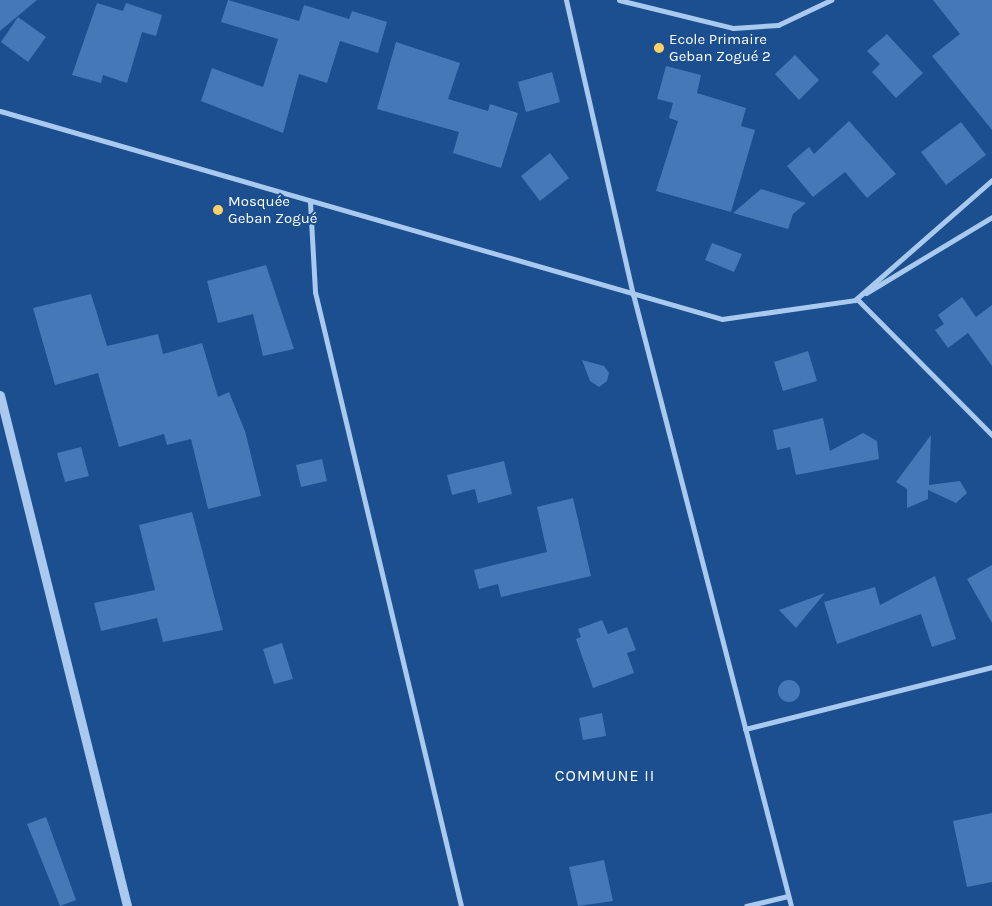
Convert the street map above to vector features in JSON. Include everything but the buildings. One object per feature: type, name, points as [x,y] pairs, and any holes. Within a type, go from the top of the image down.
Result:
[{"type":"street","points":[[566,0],[633,294],[791,906]]},
{"type":"street","points":[[619,0],[733,28],[778,25],[831,0]]},
{"type":"street","points":[[0,111],[310,202],[722,319],[855,300],[992,217]]},
{"type":"street","points":[[855,300],[992,180]]},
{"type":"street","points":[[310,202],[315,292],[461,906]]},
{"type":"street","points":[[855,300],[992,434]]},
{"type":"street","points":[[0,395],[127,906]]},
{"type":"street","points":[[745,729],[992,667]]},
{"type":"street","points":[[746,906],[788,896]]},
{"type":"place","name":"Ecole Primaire Geban Zogué 2","points":[[659,48]]},
{"type":"place","name":"Mosquée Geban Zogué","points":[[218,210]]},
{"type":"district","name":"COMMUNE II","points":[[605,776]]}]
